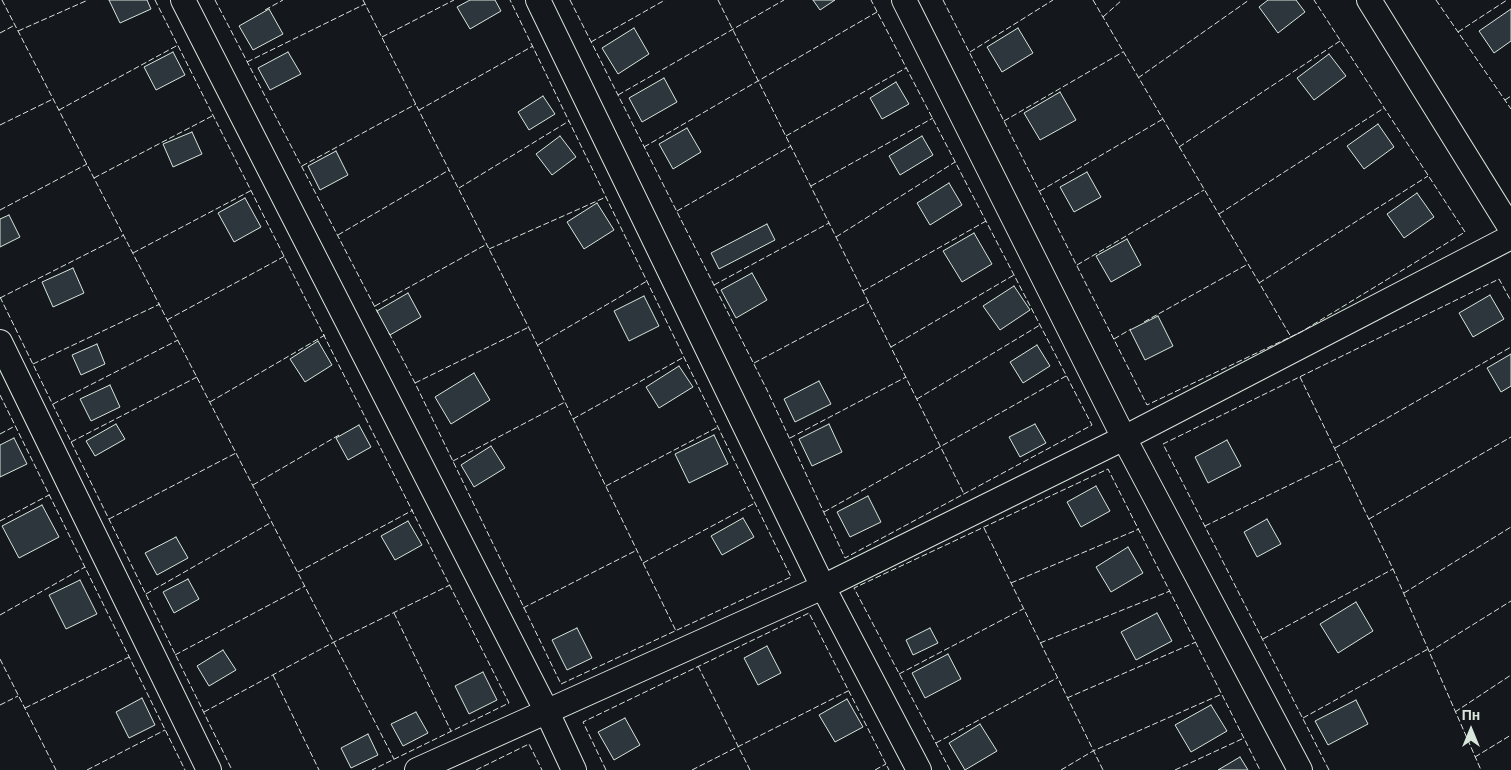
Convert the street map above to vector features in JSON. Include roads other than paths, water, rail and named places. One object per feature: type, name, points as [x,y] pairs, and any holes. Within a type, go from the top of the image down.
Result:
[{"type":"street","points":[[183,0],[574,770]]},
{"type":"street","points":[[538,0],[823,587],[919,770]]},
{"type":"street","points":[[904,0],[1124,438],[1300,770]]},
{"type":"street","points":[[1369,0],[1511,229]]},
{"type":"street","points":[[417,770],[823,587],[1124,438],[1511,237]]},
{"type":"street","points":[[0,342],[209,770]]}]
